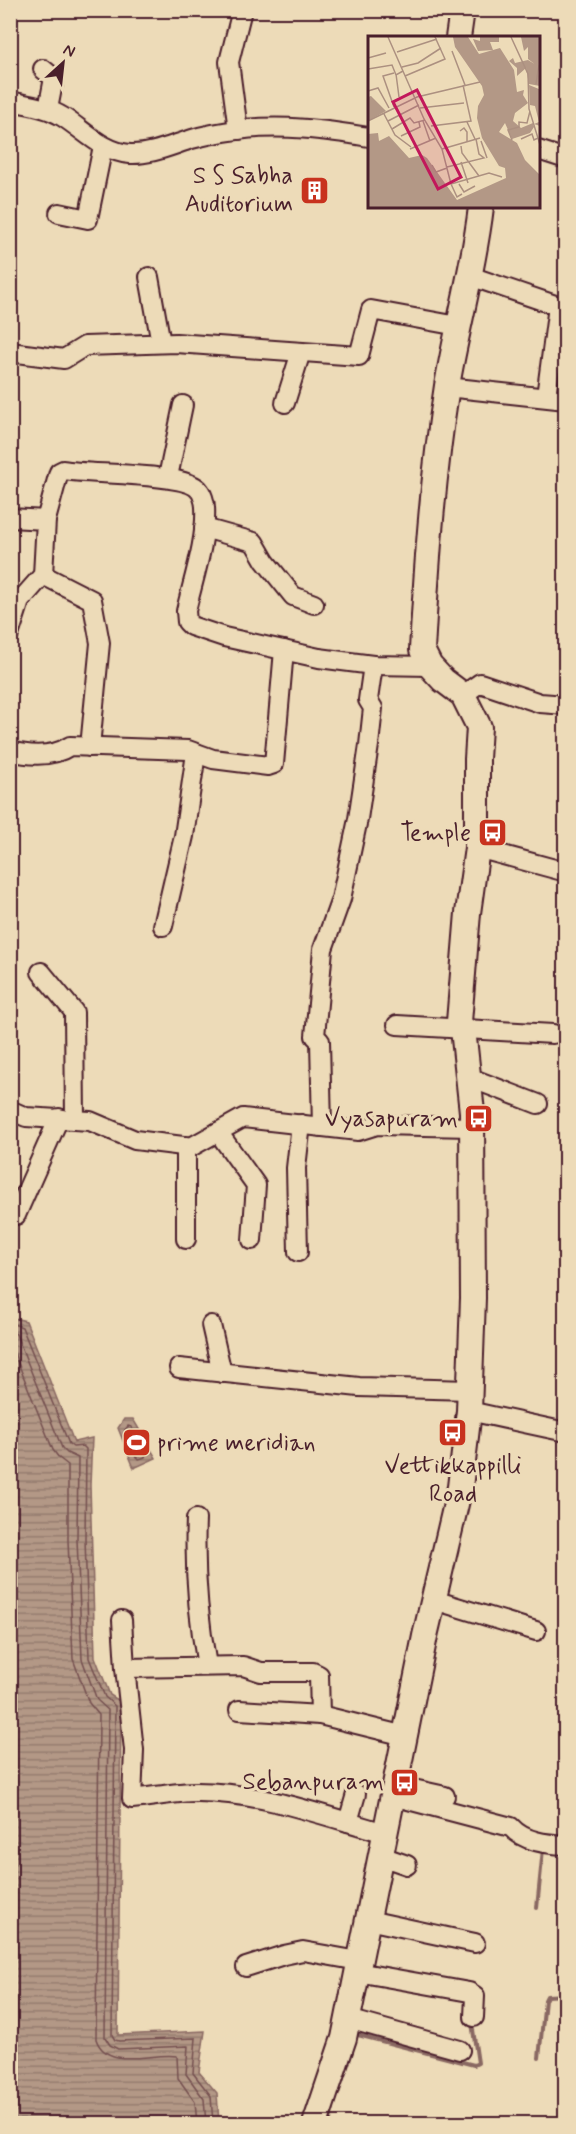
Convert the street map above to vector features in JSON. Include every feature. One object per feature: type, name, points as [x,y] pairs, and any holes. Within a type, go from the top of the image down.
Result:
[{"type":"main road","points":[[458,36],[462,10]]},
{"type":"main road","points":[[315,2124],[344,2038],[405,1736],[460,1487],[470,1400],[473,1298],[472,1127],[463,1029],[459,1022],[468,913],[477,848],[479,727],[464,695],[443,680],[430,666],[422,650],[432,495],[447,387],[477,243],[481,208]]},
{"type":"street","points":[[238,130],[229,62],[242,10]]},
{"type":"street","points":[[43,69],[54,78],[48,109]]},
{"type":"street","points":[[10,101],[48,109],[103,146],[130,154],[154,151],[194,139],[238,130],[282,128],[322,130],[368,137]]},
{"type":"street","points":[[59,213],[88,219],[103,146]]},
{"type":"street","points":[[540,151],[566,159]]},
{"type":"street","points":[[470,276],[558,306],[546,397]]},
{"type":"street","points":[[149,277],[161,343]]},
{"type":"street","points":[[10,352],[64,359],[85,346],[161,343],[359,356],[371,310],[458,326]]},
{"type":"street","points":[[285,403],[301,352]]},
{"type":"street","points":[[447,387],[566,400]]},
{"type":"street","points":[[168,477],[183,405]]},
{"type":"street","points":[[10,632],[20,601],[43,575],[46,520],[59,472],[63,470],[168,477],[189,483],[199,489],[205,504],[204,528],[186,611],[187,622],[196,629],[284,650],[373,665],[430,666]]},
{"type":"street","points":[[10,518],[46,520]]},
{"type":"street","points":[[204,528],[254,542],[292,596],[314,604]]},
{"type":"street","points":[[43,575],[92,600],[100,643],[90,747]]},
{"type":"street","points":[[10,752],[58,753],[70,746],[188,750],[213,759],[268,766],[274,764],[284,650]]},
{"type":"street","points":[[322,1127],[320,1041],[315,1036],[323,949],[341,899],[358,819],[373,708],[368,700],[373,665]]},
{"type":"street","points":[[464,695],[480,683],[540,704],[566,705]]},
{"type":"street","points":[[163,926],[184,836],[196,753]]},
{"type":"street","points":[[477,848],[566,872]]},
{"type":"street","points":[[10,1214],[16,1215],[67,1119],[74,1012],[41,972]]},
{"type":"street","points":[[397,1025],[553,1034]]},
{"type":"street","points":[[468,1077],[538,1104]]},
{"type":"street","points":[[10,1110],[26,1117],[90,1121],[135,1140],[191,1147],[243,1118],[358,1131],[377,1125],[472,1127]]},
{"type":"street","points":[[298,1252],[296,1168],[301,1124]]},
{"type":"street","points":[[218,1132],[256,1185],[252,1240]]},
{"type":"street","points":[[186,1146],[186,1239]]},
{"type":"street","points":[[211,1325],[222,1373]]},
{"type":"street","points":[[178,1368],[328,1384],[421,1390],[470,1400],[566,1432]]},
{"type":"street","points":[[196,1519],[194,1562],[201,1633],[207,1666]]},
{"type":"street","points":[[434,1600],[536,1631]]},
{"type":"street","points":[[122,1620],[134,1750],[132,1799],[195,1792],[233,1795],[270,1801],[385,1833]]},
{"type":"street","points":[[125,1668],[243,1666],[261,1672],[313,1672],[319,1676],[320,1715]]},
{"type":"street","points":[[239,1710],[320,1715],[405,1736]]},
{"type":"street","points":[[394,1790],[445,1796]]},
{"type":"street","points":[[394,1790],[512,1827],[518,1835],[546,1844],[566,1845]]},
{"type":"street","points":[[348,1822],[356,1794]]},
{"type":"street","points":[[381,1856],[407,1865]]},
{"type":"street","points":[[368,1920],[476,1943]]},
{"type":"street","points":[[246,1967],[284,1955],[303,1952],[469,1992],[475,1996],[474,2017]]},
{"type":"street","points":[[348,2019],[460,2050]]},
{"type":"water","points":[[10,1317],[26,1321],[74,1442],[92,1438],[90,1485],[95,1657],[110,1695],[121,1702],[118,2035],[205,2031],[199,2072],[217,2093],[219,2123],[11,2123]]},
{"type":"water","name":"prime meridian","points":[[124,1419],[133,1419],[156,1458],[134,1468],[118,1428]]},
{"type":"waterway","points":[[537,1908],[543,1849]]},
{"type":"waterway","points":[[539,2058],[545,2000],[547,1996],[566,1995]]},
{"type":"waterway","points":[[354,2034],[474,2065],[478,2063],[472,2023]]},
{"type":"waterway","points":[[329,2124],[333,2107]]},
{"type":"place","name":"S S Sabha Auditorium","points":[[314,190]]},
{"type":"place","name":"Temple","points":[[492,833]]},
{"type":"place","name":"Vyasapuram","points":[[479,1119]]},
{"type":"place","name":"Vettikkappilli Road","points":[[453,1433]]},
{"type":"place","name":"prime meridian","points":[[136,1443]]},
{"type":"place","name":"Sebanpuram","points":[[405,1782]]}]
